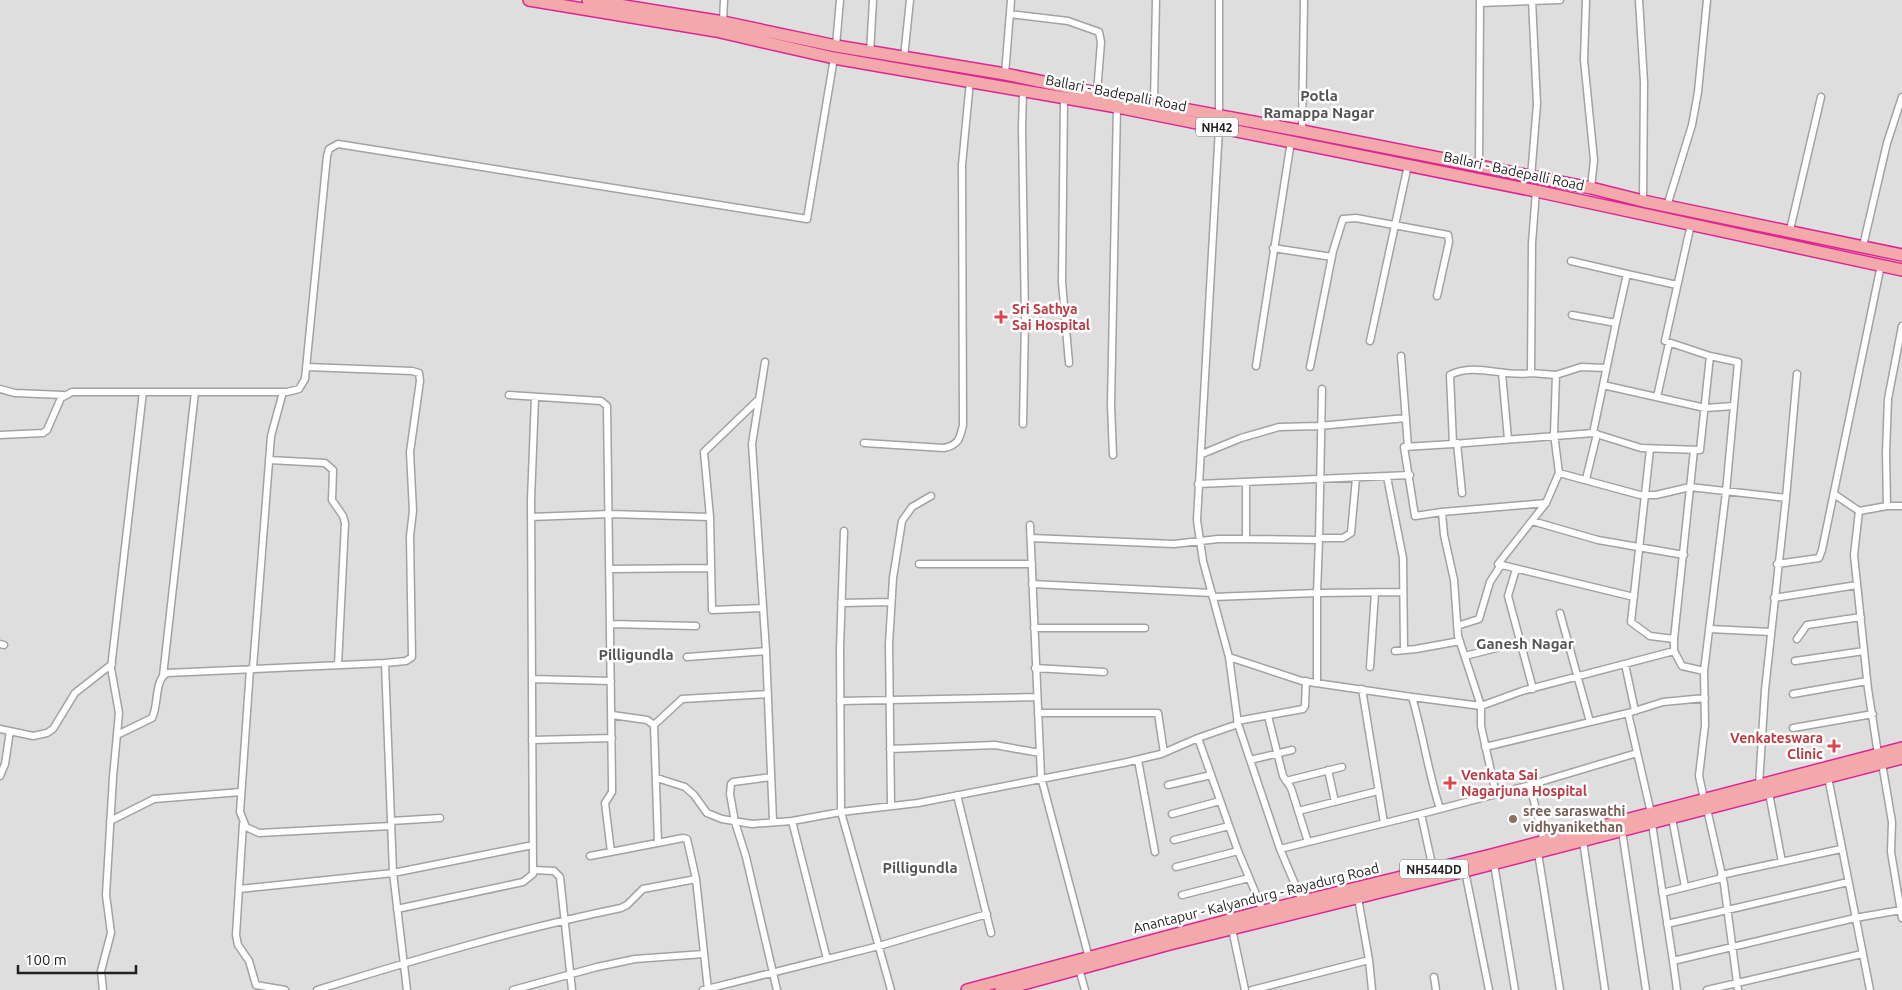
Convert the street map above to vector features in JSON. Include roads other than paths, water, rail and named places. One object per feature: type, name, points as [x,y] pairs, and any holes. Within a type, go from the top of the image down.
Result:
[{"type":"highway","name":"Ballari - Badepalli Road","points":[[528,0],[835,52],[1023,91],[1117,107],[1536,191],[1902,270]]},
{"type":"highway","name":"Ballari - Badepalli Road","points":[[595,0],[723,22],[835,52],[870,53],[904,57],[1154,102],[1591,188],[1643,201],[1790,230],[1902,255]]},
{"type":"highway","points":[[1867,262],[1868,247]]},
{"type":"highway","name":"Anantapur - Kalyandurg - Rayadurg Road","points":[[967,990],[1263,911],[1358,898],[1494,864],[1543,848],[1706,804],[1769,793],[1828,777],[1880,759],[1902,748]]},
{"type":"highway","name":"Anantapur - Kalyandurg - Rayadurg Road","points":[[1001,990],[1232,929],[1304,906],[1434,869],[1583,841],[1622,831],[1652,818],[1672,818],[1759,785],[1880,759],[1902,758]]},
{"type":"street","points":[[723,22],[724,0]]},
{"type":"street","points":[[0,389],[15,393],[63,395],[72,392],[283,392],[300,389],[306,379],[327,156],[333,145],[345,144],[807,219],[835,52],[840,0]]},
{"type":"street","points":[[870,53],[873,0]]},
{"type":"street","points":[[904,57],[910,0]]},
{"type":"street","points":[[1005,74],[1011,0]]},
{"type":"street","points":[[1154,102],[1156,0]]},
{"type":"street","points":[[1219,0],[1219,128],[1197,520],[1202,541],[1203,561],[1229,657],[1238,723],[1280,849],[1304,906]]},
{"type":"street","points":[[1302,131],[1304,0]]},
{"type":"street","points":[[1479,167],[1480,2],[1560,0]]},
{"type":"street","points":[[1586,0],[1584,60],[1594,160],[1591,188]]},
{"type":"street","points":[[1638,0],[1644,82],[1643,201]]},
{"type":"street","points":[[1667,206],[1689,139],[1694,117],[1707,0]]},
{"type":"street","points":[[1531,177],[1537,104],[1533,1]]},
{"type":"street","points":[[1010,14],[1068,21],[1099,32],[1101,42],[1097,93]]},
{"type":"street","points":[[864,443],[944,448],[956,444],[960,440],[963,425],[962,165],[970,80]]},
{"type":"street","points":[[1023,91],[1025,324],[1023,424]]},
{"type":"street","points":[[1790,230],[1821,97]]},
{"type":"street","points":[[1868,247],[1887,143],[1902,97]]},
{"type":"street","points":[[1064,98],[1062,282],[1069,363]]},
{"type":"street","points":[[1113,455],[1111,405],[1117,107]]},
{"type":"street","points":[[1256,366],[1291,142]]},
{"type":"street","points":[[1370,340],[1408,165]]},
{"type":"street","points":[[1532,373],[1532,243],[1536,191]]},
{"type":"street","points":[[1310,367],[1332,257],[1341,222],[1345,218],[1352,217],[1449,236],[1437,296]]},
{"type":"street","points":[[1692,224],[1665,342],[1710,356],[1738,362],[1726,492],[1704,671],[1705,725],[1700,776],[1722,876],[1738,987]]},
{"type":"street","points":[[1273,248],[1332,257]]},
{"type":"street","points":[[1571,261],[1677,284]]},
{"type":"street","points":[[1777,564],[1819,558],[1881,265]]},
{"type":"street","points":[[1586,479],[1606,368],[1627,274]]},
{"type":"street","points":[[1572,316],[1616,323]]},
{"type":"street","points":[[1887,506],[1888,399],[1902,326]]},
{"type":"street","points":[[1657,397],[1669,343]]},
{"type":"street","points":[[1401,356],[1408,447]]},
{"type":"street","points":[[1546,503],[1415,516],[1404,447],[1554,434],[1595,434],[1641,448],[1700,450],[1710,356]]},
{"type":"street","points":[[765,362],[752,444],[766,651],[773,822]]},
{"type":"street","points":[[163,676],[175,672],[384,663],[406,661],[411,658],[410,536],[413,511],[410,452],[420,381],[419,373],[412,370],[307,367]]},
{"type":"street","points":[[1462,493],[1455,444],[1450,375],[1460,369],[1520,375],[1532,373],[1556,375],[1581,367],[1606,368]]},
{"type":"street","points":[[1502,373],[1508,439]]},
{"type":"street","points":[[1759,785],[1777,564],[1786,498],[1796,374]]},
{"type":"street","points":[[1501,565],[1498,564],[1546,503],[1559,473],[1554,434],[1556,375]]},
{"type":"street","points":[[1603,384],[1704,408],[1734,406]]},
{"type":"street","points":[[1316,683],[1322,388]]},
{"type":"street","points":[[103,990],[101,971],[111,933],[106,900],[119,709],[112,664],[143,392]]},
{"type":"street","points":[[117,735],[152,718],[163,676],[195,392]]},
{"type":"street","points":[[283,392],[272,431],[251,668],[241,792],[240,812],[244,824],[236,939],[249,961],[254,981],[260,986],[285,990]]},
{"type":"street","points":[[0,435],[43,434],[47,430],[63,395]]},
{"type":"street","points":[[509,395],[600,401],[606,404],[610,514],[612,789],[605,803],[611,852]]},
{"type":"street","points":[[397,909],[524,882],[531,877],[534,870],[531,517],[535,397]]},
{"type":"street","points":[[759,399],[704,452],[710,517],[712,610],[763,608]]},
{"type":"street","points":[[1202,454],[1241,438],[1280,427],[1321,426],[1406,418]]},
{"type":"street","points":[[1650,449],[1631,622],[1650,636],[1674,638]]},
{"type":"street","points":[[1694,450],[1674,651],[1682,666],[1704,671]]},
{"type":"street","points":[[269,460],[325,463],[333,470],[332,500],[342,514],[345,523],[338,665]]},
{"type":"street","points":[[1559,473],[1645,495],[1690,487],[1786,498]]},
{"type":"street","points":[[1198,484],[1410,476]]},
{"type":"street","points":[[1387,477],[1403,558],[1404,650]]},
{"type":"street","points":[[1031,538],[1174,544],[1246,539],[1343,538],[1351,533],[1356,478]]},
{"type":"street","points":[[1246,482],[1246,539]]},
{"type":"street","points":[[1834,494],[1859,511],[1887,506],[1902,506]]},
{"type":"street","points":[[891,806],[889,698],[891,602],[902,521],[912,507],[931,496]]},
{"type":"street","points":[[1859,511],[1854,554],[1867,681],[1892,822],[1891,852],[1902,918]]},
{"type":"street","points":[[1442,512],[1444,535],[1454,580],[1460,641],[1481,706],[1481,726],[1496,794]]},
{"type":"street","points":[[531,517],[610,514],[710,517]]},
{"type":"street","points":[[1532,521],[1598,540],[1684,555]]},
{"type":"street","points":[[1030,525],[1035,668],[1042,779],[1088,958]]},
{"type":"street","points":[[844,531],[841,603],[841,812],[891,990]]},
{"type":"street","points":[[919,564],[1032,564]]},
{"type":"street","points":[[1458,626],[1479,619],[1490,582],[1501,565]]},
{"type":"street","points":[[1501,565],[1634,597]]},
{"type":"street","points":[[610,569],[711,568]]},
{"type":"street","points":[[1516,569],[1508,594],[1532,689]]},
{"type":"street","points":[[1032,584],[1212,595],[1403,592]]},
{"type":"street","points":[[1774,598],[1857,585]]},
{"type":"street","points":[[1370,667],[1375,592]]},
{"type":"street","points":[[841,603],[891,602]]},
{"type":"street","points":[[1560,613],[1590,722]]},
{"type":"street","points":[[1797,639],[1806,625],[1861,617]]},
{"type":"street","points":[[610,624],[696,626]]},
{"type":"street","points":[[1034,628],[1145,628]]},
{"type":"street","points":[[1710,628],[1771,632]]},
{"type":"street","points":[[1395,651],[1460,641]]},
{"type":"street","points":[[1465,656],[1520,642]]},
{"type":"street","points":[[687,657],[766,651]]},
{"type":"street","points":[[1229,657],[1316,683],[1481,706],[1532,689],[1674,651]]},
{"type":"street","points":[[1795,661],[1864,651]]},
{"type":"street","points":[[384,663],[393,873],[407,990]]},
{"type":"street","points":[[0,730],[33,736],[47,734],[53,729],[75,693],[112,664]]},
{"type":"street","points":[[1625,664],[1637,753],[1652,818],[1677,990]]},
{"type":"street","points":[[1035,668],[1104,672]]},
{"type":"street","points":[[532,679],[611,681]]},
{"type":"street","points":[[657,778],[685,787],[694,795],[707,813],[735,822],[792,821],[957,795],[1138,760],[1164,753],[1238,723],[1304,708],[1306,681]]},
{"type":"street","points":[[1793,694],[1867,681]]},
{"type":"street","points":[[1362,689],[1384,823]]},
{"type":"street","points":[[658,842],[654,725],[682,698],[768,694]]},
{"type":"street","points":[[1412,697],[1422,730],[1428,771],[1440,809]]},
{"type":"street","points":[[840,701],[889,698],[1037,698]]},
{"type":"street","points":[[1485,748],[1632,712],[1663,702],[1705,698]]},
{"type":"street","points":[[1038,713],[1156,712],[1160,716],[1164,753]]},
{"type":"street","points":[[1793,728],[1872,714]]},
{"type":"street","points":[[612,715],[647,720],[654,725]]},
{"type":"street","points":[[1268,716],[1277,753],[1286,780],[1291,788],[1308,842]]},
{"type":"street","points":[[0,776],[6,764],[10,731]]},
{"type":"street","points":[[532,740],[612,738]]},
{"type":"street","points":[[1198,738],[1238,851],[1263,911]]},
{"type":"street","points":[[890,750],[995,745],[1040,753]]},
{"type":"street","points":[[1250,760],[1292,750]]},
{"type":"street","points":[[1280,849],[1530,785],[1637,753]]},
{"type":"street","points":[[1138,760],[1155,852]]},
{"type":"street","points":[[1286,780],[1342,767]]},
{"type":"street","points":[[1328,770],[1335,802]]},
{"type":"street","points":[[1168,785],[1211,775]]},
{"type":"street","points":[[771,777],[732,783],[730,794],[735,822],[746,857],[777,990]]},
{"type":"street","points":[[1828,777],[1870,990]]},
{"type":"street","points":[[1530,785],[1543,848],[1558,989]]},
{"type":"street","points":[[1298,811],[1378,791]]},
{"type":"street","points":[[110,821],[154,800],[241,792]]},
{"type":"street","points":[[1769,793],[1782,862]]},
{"type":"street","points":[[957,795],[991,933]]},
{"type":"street","points":[[1172,814],[1220,801]]},
{"type":"street","points":[[1421,814],[1434,869]]},
{"type":"street","points":[[244,824],[252,831],[259,833],[440,818]]},
{"type":"street","points":[[1672,818],[1685,888]]},
{"type":"street","points":[[792,821],[827,959]]},
{"type":"street","points":[[1174,840],[1229,826]]},
{"type":"street","points":[[1622,831],[1646,990]]},
{"type":"street","points":[[590,856],[658,842],[687,839],[696,879],[706,990],[879,946],[987,914]]},
{"type":"street","points":[[1583,841],[1605,990]]},
{"type":"street","points":[[239,889],[393,873],[533,846]]},
{"type":"street","points":[[1662,893],[1722,876],[1841,849]]},
{"type":"street","points":[[1176,868],[1238,851]]},
{"type":"street","points":[[1494,864],[1515,990]]},
{"type":"street","points":[[534,870],[554,871],[559,874],[572,990]]},
{"type":"street","points":[[1465,871],[1489,990]]},
{"type":"street","points":[[1182,896],[1249,878]]},
{"type":"street","points":[[317,990],[403,963],[564,920],[625,907],[638,892],[646,888],[696,879]]},
{"type":"street","points":[[1667,924],[1848,882]]},
{"type":"street","points":[[1358,898],[1369,960],[1372,990]]},
{"type":"street","points":[[1673,961],[1855,918],[1901,910]]},
{"type":"street","points":[[1232,929],[1245,990]]},
{"type":"street","points":[[512,990],[635,959],[704,954]]},
{"type":"street","points":[[1706,990],[1738,987],[1862,954]]},
{"type":"street","points":[[1252,990],[1369,960]]},
{"type":"street","points":[[1079,969],[1084,990]]},
{"type":"street","points":[[1434,977],[1436,990]]},
{"type":"place","name":"Sri Sathya Sai Hospital","points":[[1001,317]]},
{"type":"place","name":"Venkateswara Clinic","points":[[1834,746]]},
{"type":"place","name":"Venkata Sai Nagarjuna Hospital","points":[[1450,783]]},
{"type":"place","name":"sree saraswathi vidhyanikethan","points":[[1513,819]]},
{"type":"district","name":"Potla Ramappa Nagar","points":[[1319,104]]},
{"type":"district","name":"Ganesh Nagar","points":[[1525,643]]},
{"type":"district","name":"Pilligundla","points":[[636,654]]},
{"type":"district","name":"Pilligundla","points":[[920,867]]}]
